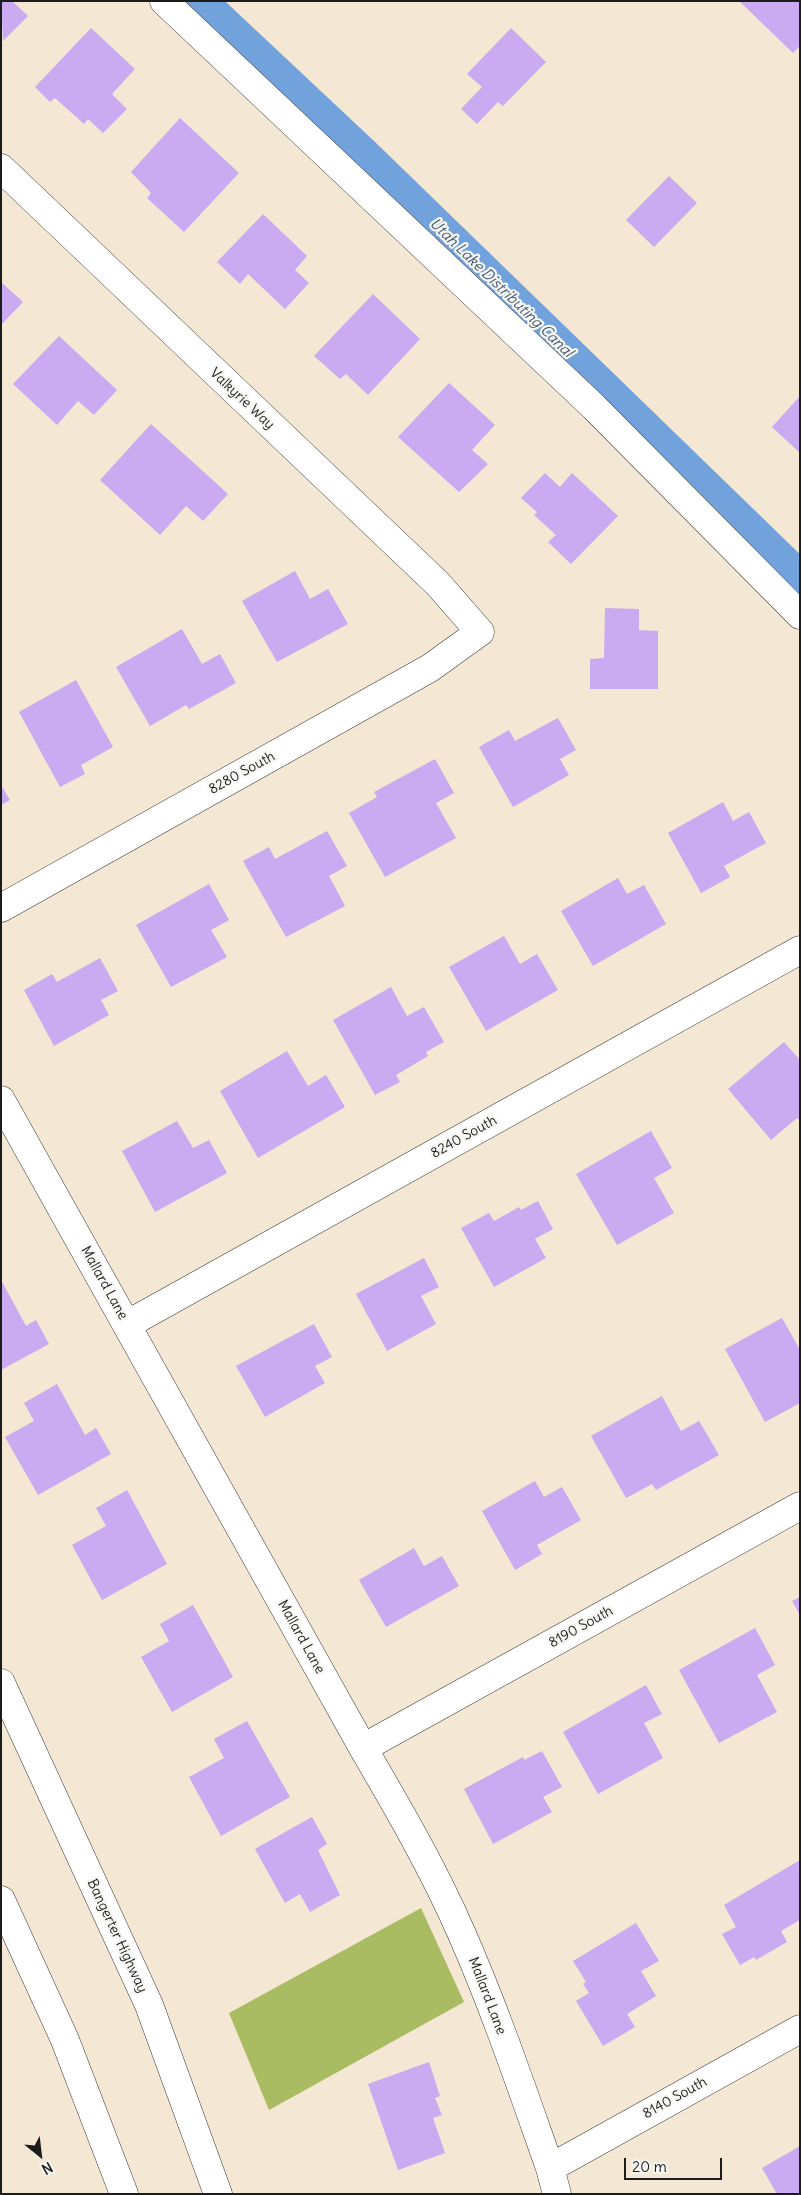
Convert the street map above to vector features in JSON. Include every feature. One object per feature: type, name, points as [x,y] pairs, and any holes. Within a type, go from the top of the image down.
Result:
[{"type":"main road","points":[[164,1],[594,407],[800,615]]},
{"type":"main road","name":"Valkyrie Way","points":[[1,168],[438,584],[480,632]]},
{"type":"main road","name":"8280 South","points":[[1,908],[430,668],[480,632]]},
{"type":"main road","name":"8240 South","points":[[128,1324],[800,950]]},
{"type":"main road","name":"Mallard Lane","points":[[1,1100],[422,1851],[461,1932],[490,2004],[558,2194]]},
{"type":"main road","name":"8190 South","points":[[363,1748],[800,1506]]},
{"type":"main road","name":"Bangerter Highway","points":[[1,1683],[149,2005],[218,2194]]},
{"type":"main road","points":[[1,1900],[65,2040],[124,2194]]},
{"type":"main road","name":"8140 South","points":[[550,2168],[800,2029]]},
{"type":"green space","points":[[421,1908],[464,2002],[269,2110],[229,2013]]},
{"type":"building","points":[[1,1],[12,1],[28,16],[3,41]]},
{"type":"building","points":[[739,1],[800,1],[800,46],[793,53]]},
{"type":"building","points":[[91,28],[135,69],[112,94],[127,109],[103,133],[88,119],[84,124],[55,98],[50,102],[35,87]]},
{"type":"building","points":[[511,28],[546,62],[503,106],[498,102],[477,124],[461,109],[482,87],[467,74]]},
{"type":"building","points":[[180,118],[239,173],[184,232],[147,198],[151,193],[131,172]]},
{"type":"building","points":[[669,176],[697,203],[654,247],[626,220]]},
{"type":"building","points":[[263,214],[307,256],[295,270],[309,283],[285,309],[248,274],[240,284],[217,262]]},
{"type":"building","points":[[1,282],[23,302],[1,325]]},
{"type":"building","points":[[373,294],[420,339],[368,395],[346,374],[340,379],[314,356]]},
{"type":"building","points":[[59,336],[117,390],[94,415],[78,401],[57,425],[13,384]]},
{"type":"building","points":[[449,383],[495,425],[472,450],[488,464],[459,492],[398,437]]},
{"type":"building","points":[[800,396],[800,453],[772,427]]},
{"type":"building","points":[[151,424],[228,494],[203,521],[186,506],[160,535],[100,480]]},
{"type":"building","points":[[545,473],[560,487],[572,473],[618,516],[571,564],[548,542],[556,535],[534,515],[537,512],[521,498]]},
{"type":"building","points":[[295,571],[310,599],[328,589],[348,624],[277,662],[242,601]]},
{"type":"building","points":[[605,608],[639,609],[639,630],[658,631],[658,689],[590,689],[590,659],[604,658]]},
{"type":"building","points":[[182,629],[202,664],[220,654],[236,683],[189,709],[186,705],[150,726],[116,667]]},
{"type":"building","points":[[76,680],[113,747],[81,765],[85,774],[60,787],[19,712]]},
{"type":"building","points":[[558,718],[576,750],[560,759],[569,775],[513,807],[479,747],[509,730],[515,741]]},
{"type":"building","points":[[435,759],[454,793],[436,803],[456,838],[385,877],[349,813],[377,797],[374,792]]},
{"type":"building","points":[[1,785],[10,800],[1,805]]},
{"type":"building","points":[[723,802],[733,821],[749,812],[766,843],[724,866],[730,877],[701,893],[668,833]]},
{"type":"building","points":[[327,831],[347,866],[329,876],[345,906],[286,937],[243,861],[269,847],[275,859]]},
{"type":"building","points":[[618,878],[627,894],[644,885],[666,924],[593,966],[561,911]]},
{"type":"building","points":[[209,884],[229,920],[211,930],[227,957],[171,987],[136,925]]},
{"type":"building","points":[[504,936],[520,964],[537,954],[558,990],[486,1031],[449,967]]},
{"type":"building","points":[[100,958],[118,991],[101,1000],[109,1015],[54,1046],[24,990],[52,974],[57,982]]},
{"type":"building","points":[[391,987],[407,1016],[424,1007],[444,1042],[426,1052],[428,1056],[396,1075],[400,1082],[375,1095],[333,1020]]},
{"type":"building","points":[[784,1042],[800,1060],[800,1120],[797,1118],[771,1140],[728,1089]]},
{"type":"building","points":[[287,1051],[308,1086],[326,1075],[345,1107],[258,1158],[220,1091]]},
{"type":"building","points":[[177,1121],[193,1148],[209,1140],[227,1173],[155,1212],[122,1151]]},
{"type":"building","points":[[651,1131],[672,1168],[654,1178],[674,1213],[617,1245],[576,1174]]},
{"type":"building","points":[[538,1201],[553,1229],[535,1239],[546,1258],[494,1287],[461,1228],[489,1213],[494,1221],[519,1207],[521,1210]]},
{"type":"building","points":[[424,1258],[439,1287],[421,1296],[436,1324],[387,1351],[356,1294]]},
{"type":"building","points":[[1,1280],[26,1326],[36,1320],[49,1344],[1,1370]]},
{"type":"building","points":[[782,1318],[800,1350],[800,1403],[765,1422],[725,1349]]},
{"type":"building","points":[[314,1324],[332,1357],[315,1366],[325,1383],[265,1417],[236,1366]]},
{"type":"building","points":[[57,1384],[85,1435],[96,1428],[111,1454],[38,1495],[5,1437],[34,1421],[24,1403]]},
{"type":"building","points":[[662,1396],[681,1431],[699,1421],[719,1455],[656,1490],[652,1484],[626,1498],[591,1436]]},
{"type":"building","points":[[535,1481],[544,1497],[562,1487],[581,1520],[537,1545],[542,1554],[515,1570],[482,1511]]},
{"type":"building","points":[[127,1490],[167,1564],[102,1600],[72,1545],[106,1526],[96,1508]]},
{"type":"building","points":[[414,1548],[424,1566],[442,1556],[459,1586],[386,1627],[359,1580]]},
{"type":"building","points":[[800,1597],[800,1615],[792,1601]]},
{"type":"building","points":[[193,1605],[233,1677],[172,1712],[141,1657],[169,1641],[160,1624]]},
{"type":"building","points":[[755,1628],[775,1665],[757,1675],[777,1712],[719,1743],[679,1670]]},
{"type":"building","points":[[646,1685],[662,1714],[644,1723],[663,1758],[598,1794],[563,1732]]},
{"type":"building","points":[[247,1721],[290,1797],[221,1836],[189,1777],[224,1758],[214,1739]]},
{"type":"building","points":[[542,1751],[562,1787],[543,1797],[552,1812],[493,1844],[464,1789],[523,1757],[524,1760]]},
{"type":"building","points":[[312,1817],[327,1844],[318,1850],[340,1895],[310,1912],[300,1894],[285,1903],[255,1849]]},
{"type":"building","points":[[800,1860],[800,1920],[781,1931],[787,1942],[756,1960],[754,1957],[740,1965],[722,1934],[736,1927],[724,1905]]},
{"type":"building","points":[[636,1923],[659,1961],[641,1971],[656,1996],[627,2014],[635,2027],[603,2046],[576,2001],[589,1993],[583,1984],[586,1982],[573,1961]]},
{"type":"building","points":[[429,2062],[440,2096],[435,2098],[442,2115],[433,2118],[445,2153],[398,2170],[368,2084]]},
{"type":"building","points":[[800,2146],[800,2194],[777,2194],[762,2168]]},
{"type":"waterway","name":"Utah Lake Distributing Canal","points":[[200,1],[365,156],[800,578]]}]
